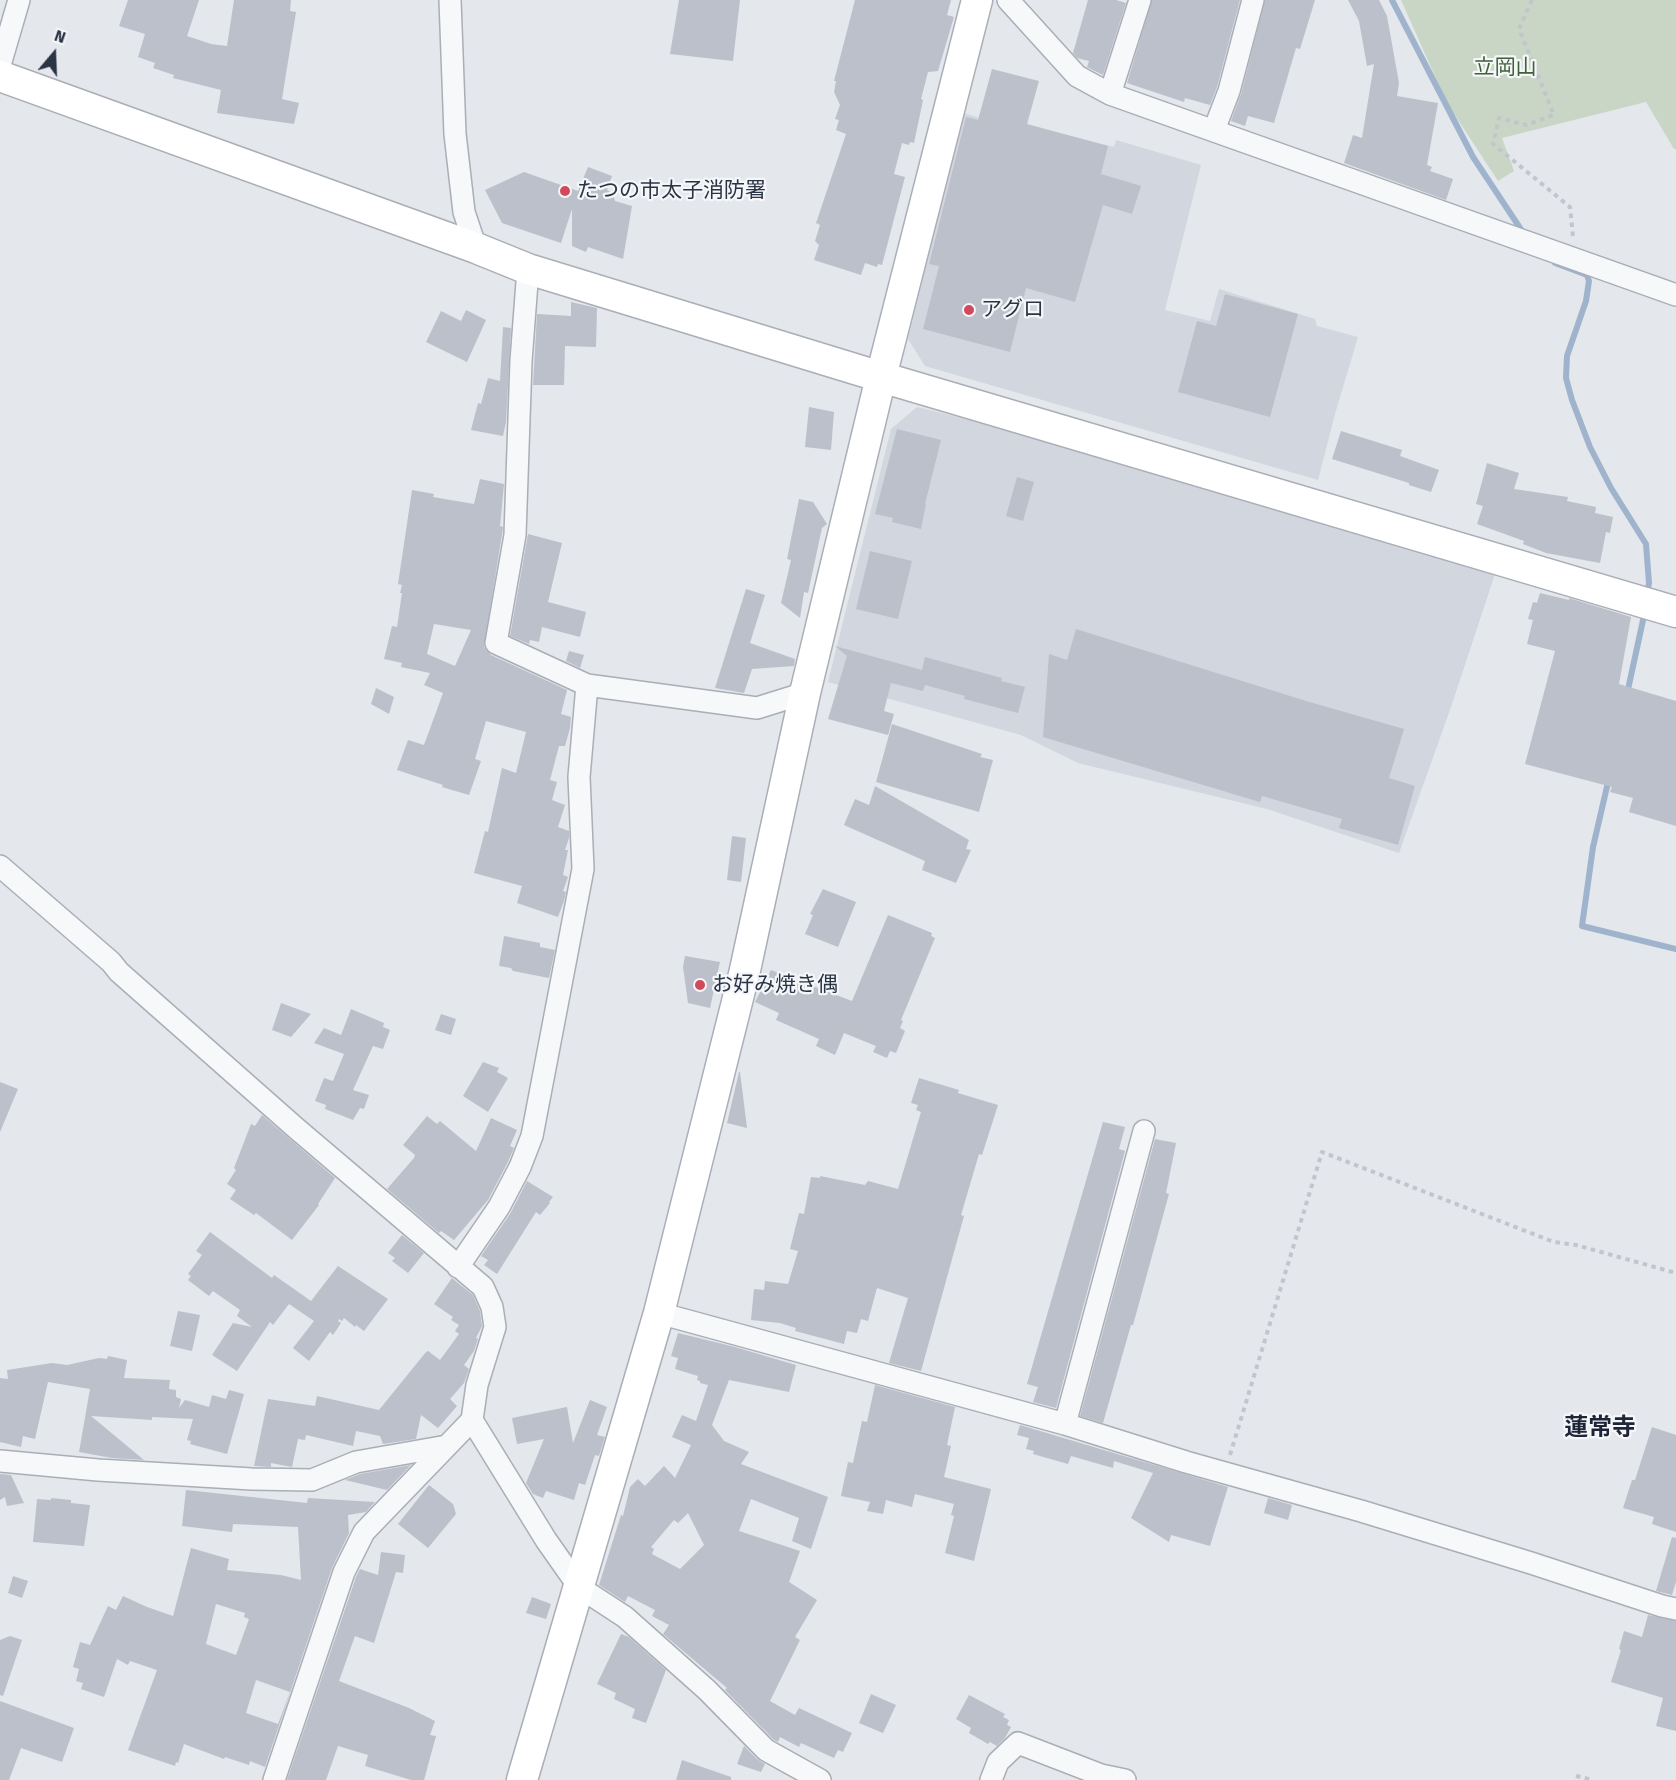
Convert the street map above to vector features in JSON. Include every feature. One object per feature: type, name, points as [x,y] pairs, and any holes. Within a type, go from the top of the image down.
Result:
[{"type":"street","points":[[0,64],[19,0]]},
{"type":"street","points":[[450,0],[455,134],[464,212],[476,248]]},
{"type":"street","points":[[522,1780],[659,1313],[742,981],[805,693],[880,377],[977,0]]},
{"type":"street","points":[[1008,0],[1077,76],[1110,94],[1676,295]]},
{"type":"street","points":[[1110,94],[1140,0]]},
{"type":"street","points":[[1214,130],[1228,91],[1253,0]]},
{"type":"street","points":[[0,76],[476,248],[528,269],[880,377],[1676,612]]},
{"type":"street","points":[[528,269],[521,361],[515,535],[496,643],[587,685],[757,708],[805,693]]},
{"type":"street","points":[[458,1267],[499,1207],[520,1167],[532,1136],[583,869],[579,777],[587,685]]},
{"type":"street","points":[[0,866],[297,1129],[483,1287],[492,1307],[495,1327],[477,1385],[472,1420],[363,1532],[344,1572],[274,1780]]},
{"type":"street","points":[[1065,1424],[1144,1131]]},
{"type":"street","points":[[659,1313],[1065,1424],[1225,1473],[1361,1511],[1676,1609]]},
{"type":"street","points":[[472,1420],[546,1540],[579,1587],[625,1617],[707,1690],[766,1750],[820,1780]]},
{"type":"street","points":[[0,1461],[98,1470],[252,1479],[312,1480],[356,1462],[447,1446]]},
{"type":"street","points":[[991,1780],[998,1762],[1018,1743],[1101,1774],[1125,1780]]},
{"type":"path","points":[[1532,0],[1520,29],[1554,116],[1526,125],[1499,118],[1492,144],[1570,207],[1575,259]]},
{"type":"path","points":[[1225,1473],[1322,1152],[1554,1242],[1576,1245],[1676,1273]]},
{"type":"path","points":[[1576,1776],[1593,1780]]},
{"type":"shaded area","points":[[964,113],[1025,133],[1028,125],[1114,147],[1116,140],[1201,165],[1165,310],[1210,321],[1219,289],[1315,319],[1317,326],[1358,337],[1318,480],[925,366],[908,339]]},
{"type":"shaded area","points":[[917,407],[1026,434],[1496,571],[1399,853],[1267,809],[1078,763],[1021,735],[828,682],[891,429]]},
{"type":"green space","name":"立岡山","points":[[1401,0],[1676,0],[1676,149],[1646,102],[1502,138],[1514,171],[1498,181],[1447,103]]},
{"type":"building","points":[[128,0],[199,0],[187,36],[211,44],[227,46],[234,0],[291,0],[290,11],[296,12],[282,99],[299,103],[294,124],[217,113],[221,90],[173,78],[174,75],[153,68],[155,63],[138,57],[145,34],[119,26]]},
{"type":"building","points":[[679,0],[740,0],[733,61],[670,54]]},
{"type":"building","points":[[855,0],[951,0],[947,15],[954,17],[938,71],[928,72],[914,143],[910,142],[909,145],[902,143],[894,174],[905,177],[882,265],[878,264],[877,267],[865,263],[861,275],[814,260],[819,245],[815,241],[820,225],[816,223],[846,134],[836,130],[839,120],[835,119],[840,105],[834,92],[836,81],[834,81]]},
{"type":"building","points":[[1088,0],[1116,0],[1126,3],[1103,75],[1087,67],[1089,61],[1077,58],[1073,53]]},
{"type":"building","points":[[1152,0],[1240,0],[1210,105],[1185,98],[1184,102],[1127,83]]},
{"type":"building","points":[[1265,0],[1315,0],[1300,49],[1296,48],[1274,123],[1248,116],[1245,126],[1231,121],[1241,94]]},
{"type":"building","points":[[1348,0],[1379,0],[1387,16],[1399,83],[1397,96],[1438,103],[1427,165],[1432,167],[1430,171],[1453,179],[1446,200],[1344,163],[1353,135],[1362,138],[1374,64],[1367,66],[1359,21]]},
{"type":"building","points":[[992,69],[1039,81],[1027,124],[1108,146],[1101,174],[1141,186],[1132,214],[1103,205],[1075,302],[1026,288],[1010,352],[923,329],[939,266],[929,264],[966,117],[978,120]]},
{"type":"building","points":[[588,167],[612,176],[607,190],[613,194],[615,201],[632,206],[623,259],[588,247],[586,252],[572,246],[572,209],[561,243],[502,223],[485,190],[524,172],[578,191]]},
{"type":"building","points":[[1225,294],[1298,314],[1270,417],[1178,392],[1197,321],[1216,326]]},
{"type":"building","points":[[571,302],[597,308],[596,347],[565,346],[564,385],[533,385],[537,314],[571,316]]},
{"type":"building","points":[[466,310],[486,320],[467,362],[426,342],[441,311],[461,321]]},
{"type":"building","points":[[503,327],[511,328],[506,422],[503,436],[471,430],[488,378],[500,381]]},
{"type":"building","points":[[809,407],[834,412],[831,450],[805,447]]},
{"type":"building","points":[[897,429],[941,440],[921,529],[892,522],[893,518],[875,514]]},
{"type":"building","points":[[1341,431],[1402,450],[1400,456],[1439,470],[1431,492],[1332,459]]},
{"type":"building","points":[[1487,463],[1519,473],[1514,489],[1568,497],[1567,501],[1596,507],[1595,513],[1613,517],[1610,533],[1606,532],[1600,563],[1546,553],[1523,544],[1524,541],[1477,524],[1483,506],[1476,504]]},
{"type":"building","points":[[1017,477],[1034,482],[1023,521],[1006,516]]},
{"type":"building","points":[[480,479],[504,484],[500,526],[503,527],[484,647],[491,655],[567,690],[561,714],[571,717],[570,728],[565,746],[559,746],[550,780],[557,782],[552,800],[565,805],[558,827],[569,831],[563,875],[568,877],[563,891],[566,892],[564,901],[558,917],[517,903],[522,886],[474,873],[485,831],[488,832],[502,768],[516,773],[526,732],[486,721],[475,759],[481,761],[469,795],[397,770],[408,740],[424,745],[443,693],[424,685],[430,673],[401,667],[402,663],[384,659],[392,626],[397,627],[402,593],[400,593],[402,585],[398,584],[412,490],[434,494],[433,497],[474,504]],"holes":[[[434,624],[471,630],[455,666],[427,654]]]},
{"type":"building","points":[[799,499],[813,502],[827,524],[822,528],[808,593],[804,592],[800,618],[781,603],[791,560],[787,559]]},
{"type":"building","points":[[528,534],[562,543],[548,602],[586,612],[580,637],[542,627],[539,642],[530,640],[529,644],[510,636]]},
{"type":"building","points":[[870,551],[912,561],[898,619],[856,609]]},
{"type":"building","points":[[746,589],[765,595],[750,643],[795,659],[794,666],[752,669],[744,693],[715,688]]},
{"type":"building","points":[[1540,593],[1569,600],[1569,598],[1631,617],[1619,684],[1676,701],[1676,826],[1629,812],[1633,798],[1610,792],[1612,787],[1525,764],[1555,651],[1527,644],[1533,620],[1528,619],[1533,602],[1537,603]]},
{"type":"building","points":[[1076,629],[1404,729],[1389,778],[1415,786],[1398,845],[1339,828],[1342,819],[1262,796],[1260,802],[1043,737],[1049,654],[1067,660]]},
{"type":"building","points":[[835,646],[922,670],[925,657],[1002,678],[1001,681],[1025,687],[1018,713],[964,699],[965,696],[925,685],[923,691],[891,683],[884,711],[894,714],[888,735],[828,719],[847,656]]},
{"type":"building","points":[[569,651],[584,655],[580,668],[566,661]]},
{"type":"building","points":[[376,688],[394,697],[389,714],[371,704]]},
{"type":"building","points":[[892,724],[982,754],[980,757],[993,760],[979,812],[876,782]]},
{"type":"building","points":[[875,786],[969,840],[966,849],[971,850],[956,883],[922,870],[925,861],[844,825],[855,799],[869,805]]},
{"type":"building","points":[[732,836],[746,838],[741,882],[727,880]]},
{"type":"building","points":[[823,889],[856,902],[838,947],[805,934],[813,915],[810,914]]},
{"type":"building","points":[[888,915],[932,933],[931,936],[935,938],[901,1020],[903,1021],[900,1028],[905,1031],[896,1053],[890,1051],[887,1058],[873,1052],[876,1046],[844,1033],[835,1055],[816,1046],[819,1039],[776,1020],[779,1013],[755,1002],[771,970],[852,1001]]},
{"type":"building","points":[[504,936],[540,943],[540,947],[555,950],[549,978],[499,966]]},
{"type":"building","name":"お好み焼き偶","points":[[685,956],[720,962],[710,1008],[688,1003],[683,967]]},
{"type":"building","points":[[281,1003],[311,1014],[291,1037],[272,1030]]},
{"type":"building","points":[[351,1009],[384,1023],[383,1027],[390,1030],[383,1049],[373,1046],[353,1090],[369,1095],[364,1109],[360,1108],[353,1120],[325,1109],[326,1105],[315,1101],[324,1078],[333,1081],[344,1054],[314,1043],[324,1028],[341,1035]]},
{"type":"building","points":[[441,1014],[456,1019],[451,1035],[435,1030]]},
{"type":"building","points":[[483,1062],[499,1068],[497,1072],[508,1078],[488,1112],[463,1096]]},
{"type":"building","points":[[740,1072],[747,1128],[727,1123]]},
{"type":"building","points":[[919,1078],[998,1105],[982,1155],[979,1154],[961,1215],[964,1216],[921,1371],[889,1363],[908,1298],[877,1288],[868,1321],[861,1319],[857,1333],[847,1331],[844,1344],[795,1331],[796,1328],[780,1323],[751,1320],[754,1289],[764,1290],[765,1281],[788,1284],[798,1251],[790,1249],[799,1213],[804,1214],[811,1177],[820,1178],[820,1176],[865,1185],[868,1181],[898,1189],[921,1112],[916,1110],[918,1105],[911,1103]]},
{"type":"building","points":[[0,1082],[18,1089],[0,1132]]},
{"type":"building","points":[[262,1115],[335,1178],[319,1205],[292,1240],[256,1213],[254,1215],[230,1199],[236,1190],[227,1184],[236,1170],[234,1168],[251,1124],[255,1126]]},
{"type":"building","points":[[427,1116],[437,1124],[440,1121],[476,1151],[491,1118],[517,1130],[510,1146],[514,1148],[488,1200],[454,1240],[441,1231],[439,1233],[387,1189],[414,1158],[415,1155],[403,1145]]},
{"type":"building","points":[[1103,1122],[1125,1127],[1119,1149],[1125,1151],[1056,1408],[1033,1402],[1038,1387],[1027,1384]]},
{"type":"building","points":[[1155,1139],[1176,1143],[1166,1193],[1169,1194],[1103,1423],[1080,1416]]},
{"type":"building","points":[[527,1181],[553,1197],[540,1215],[536,1212],[497,1274],[484,1265],[488,1260],[481,1256],[510,1214]]},
{"type":"building","points":[[210,1232],[272,1278],[274,1275],[311,1301],[338,1266],[388,1299],[364,1331],[344,1318],[342,1321],[339,1319],[341,1323],[333,1335],[330,1332],[309,1361],[293,1348],[314,1321],[289,1304],[273,1325],[270,1322],[237,1371],[212,1355],[233,1323],[252,1327],[237,1316],[240,1310],[213,1291],[209,1296],[188,1280],[191,1276],[188,1274],[202,1255],[196,1251]]},
{"type":"building","points":[[402,1235],[424,1253],[408,1273],[392,1261],[395,1258],[388,1253]]},
{"type":"building","points":[[452,1278],[473,1295],[480,1311],[482,1326],[476,1338],[478,1339],[474,1351],[464,1365],[469,1369],[464,1383],[450,1399],[457,1406],[438,1428],[421,1415],[416,1439],[383,1444],[380,1436],[356,1431],[353,1446],[306,1435],[305,1440],[298,1439],[292,1467],[271,1463],[271,1467],[254,1466],[268,1399],[315,1406],[317,1396],[379,1410],[426,1352],[428,1351],[440,1360],[459,1334],[455,1331],[459,1325],[451,1320],[453,1317],[434,1304]]},
{"type":"building","points":[[178,1311],[200,1315],[192,1351],[170,1346]]},
{"type":"building","points":[[678,1333],[796,1365],[789,1392],[729,1380],[712,1425],[724,1441],[749,1452],[741,1464],[828,1497],[811,1549],[792,1541],[799,1518],[751,1499],[739,1531],[800,1551],[789,1582],[817,1600],[795,1637],[800,1640],[770,1701],[795,1715],[799,1708],[852,1733],[843,1752],[838,1750],[834,1758],[801,1743],[799,1747],[780,1737],[778,1742],[774,1740],[725,1690],[727,1688],[663,1634],[669,1625],[652,1616],[655,1610],[628,1596],[625,1602],[599,1585],[621,1515],[623,1516],[630,1487],[638,1479],[645,1486],[664,1466],[675,1478],[691,1445],[672,1437],[682,1415],[696,1421],[708,1385],[700,1383],[697,1380],[698,1376],[675,1369],[678,1358],[671,1356]],"holes":[[[688,1513],[704,1545],[680,1569],[652,1554],[654,1549],[651,1547],[674,1520],[678,1523]]]},
{"type":"building","points":[[108,1356],[127,1360],[124,1378],[170,1380],[169,1389],[176,1390],[176,1397],[181,1399],[179,1408],[185,1400],[209,1407],[212,1395],[226,1399],[229,1390],[244,1394],[227,1454],[190,1444],[191,1441],[187,1440],[193,1419],[152,1417],[152,1420],[91,1416],[144,1460],[112,1458],[79,1452],[90,1389],[48,1382],[35,1439],[23,1436],[21,1447],[0,1442],[0,1378],[8,1379],[7,1370],[52,1363],[67,1365],[99,1358],[107,1359]]},
{"type":"building","points":[[875,1385],[955,1407],[947,1445],[951,1446],[944,1477],[991,1489],[974,1561],[945,1553],[954,1516],[951,1515],[954,1504],[915,1494],[912,1507],[886,1500],[883,1514],[867,1511],[870,1502],[841,1496],[848,1462],[853,1463],[862,1421],[867,1422]]},
{"type":"building","points":[[590,1400],[607,1407],[597,1435],[605,1437],[599,1456],[595,1455],[585,1485],[579,1483],[574,1500],[546,1491],[543,1498],[533,1494],[526,1483],[544,1439],[517,1444],[512,1418],[567,1407],[573,1443]]},
{"type":"building","points":[[1020,1425],[1228,1487],[1210,1546],[1171,1535],[1169,1542],[1131,1518],[1153,1473],[1114,1461],[1113,1468],[1071,1456],[1068,1464],[1033,1454],[1034,1451],[1026,1449],[1029,1438],[1017,1435]]},
{"type":"building","points":[[1652,1427],[1676,1435],[1676,1532],[1652,1524],[1654,1517],[1623,1508],[1632,1480],[1635,1480]]},
{"type":"building","points":[[411,1465],[387,1490],[345,1480],[360,1474]]},
{"type":"building","points":[[0,1474],[11,1475],[24,1503],[7,1506],[5,1497],[0,1500]]},
{"type":"building","points":[[429,1485],[453,1504],[456,1514],[428,1548],[398,1524]]},
{"type":"building","points":[[186,1490],[307,1503],[308,1498],[375,1502],[366,1512],[348,1515],[349,1533],[332,1568],[265,1767],[250,1761],[249,1765],[225,1757],[224,1759],[184,1744],[175,1766],[128,1750],[157,1670],[130,1661],[128,1665],[117,1659],[104,1697],[81,1689],[83,1683],[76,1681],[79,1669],[73,1667],[80,1642],[90,1645],[108,1606],[116,1610],[123,1596],[173,1616],[191,1548],[229,1559],[227,1570],[281,1575],[301,1580],[298,1527],[233,1524],[232,1532],[182,1526]],"holes":[[[216,1604],[245,1613],[244,1617],[249,1619],[236,1655],[206,1644]],[[256,1680],[290,1692],[278,1724],[246,1713]]]},
{"type":"building","points":[[51,1498],[90,1505],[84,1546],[33,1542],[37,1499],[51,1500]]},
{"type":"building","points":[[1268,1498],[1292,1505],[1288,1520],[1264,1513]]},
{"type":"building","points":[[1672,1537],[1676,1538],[1676,1582],[1672,1595],[1656,1591]]},
{"type":"building","points":[[381,1552],[405,1555],[403,1573],[396,1572],[374,1643],[355,1636],[339,1681],[409,1708],[435,1721],[430,1735],[436,1736],[424,1780],[411,1780],[365,1766],[368,1755],[338,1746],[326,1780],[287,1780],[356,1577],[360,1569],[378,1575]]},
{"type":"building","points":[[13,1576],[28,1581],[22,1598],[8,1593]]},
{"type":"building","points":[[532,1597],[551,1604],[546,1619],[526,1613]]},
{"type":"building","points":[[1648,1615],[1676,1621],[1676,1731],[1656,1726],[1663,1698],[1611,1682],[1624,1631],[1642,1637]]},
{"type":"building","points":[[621,1634],[629,1637],[666,1670],[646,1723],[632,1718],[635,1709],[614,1699],[616,1693],[597,1684]]},
{"type":"building","points":[[10,1636],[22,1640],[3,1696],[0,1695],[0,1640]]},
{"type":"building","points":[[871,1694],[896,1705],[883,1733],[859,1723]]},
{"type":"building","points":[[969,1695],[1005,1714],[1003,1717],[1009,1720],[1007,1725],[1011,1727],[997,1746],[990,1742],[988,1744],[969,1733],[971,1728],[956,1719]]},
{"type":"building","points":[[0,1701],[74,1728],[62,1762],[21,1748],[9,1780],[0,1780]]},
{"type":"building","points":[[744,1746],[765,1764],[761,1772],[737,1764]]},
{"type":"building","points":[[682,1760],[731,1777],[731,1780],[676,1780]]},
{"type":"waterway","points":[[1392,0],[1473,157],[1524,234]]},
{"type":"waterway","points":[[1555,263],[1587,275],[1589,281],[1586,301],[1567,356],[1566,378],[1590,447],[1611,488],[1646,544],[1649,583],[1647,594]]},
{"type":"waterway","points":[[1627,694],[1645,611]]},
{"type":"waterway","points":[[1609,778],[1593,847],[1582,926],[1676,949]]},
{"type":"place","name":"たつの市太子消防署","points":[[565,191]]},
{"type":"place","name":"アグロ","points":[[969,310]]},
{"type":"place","name":"お好み焼き偶","points":[[700,985]]},
{"type":"district","name":"蓮常寺","points":[[1600,1428]]}]
